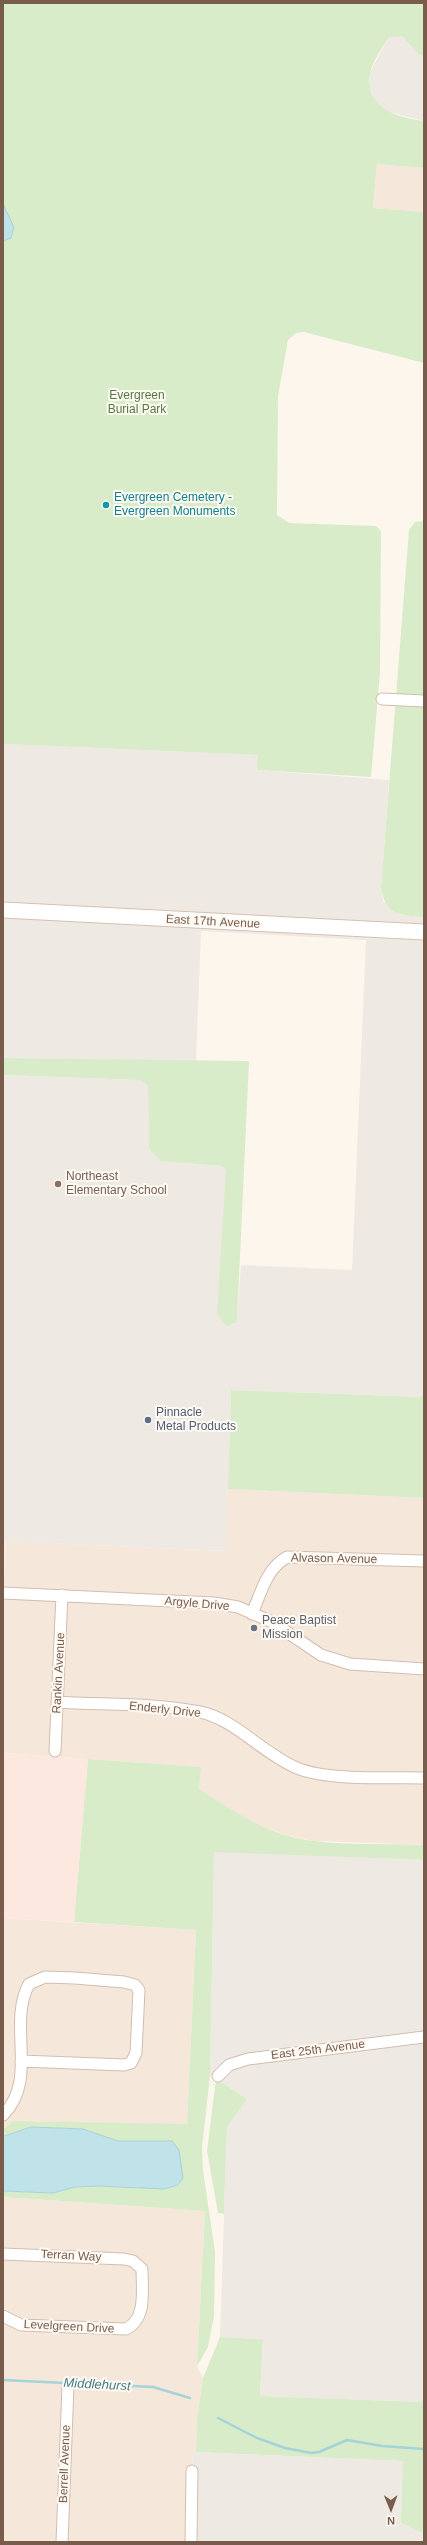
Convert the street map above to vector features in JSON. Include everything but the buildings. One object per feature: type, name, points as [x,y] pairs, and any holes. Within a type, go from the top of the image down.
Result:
[{"type":"street","points":[[382,699],[424,701]]},
{"type":"street","name":"East 17th Avenue","points":[[3,910],[424,932]]},
{"type":"street","name":"Alvason Avenue","points":[[252,1614],[269,1573],[276,1563],[287,1557],[424,1561]]},
{"type":"street","name":"Argyle Drive","points":[[3,1593],[214,1603],[238,1607],[272,1622],[321,1655],[335,1660],[350,1664],[424,1669]]},
{"type":"street","name":"Rankin Avenue","points":[[55,1751],[62,1595]]},
{"type":"street","name":"Enderly Drive","points":[[57,1702],[202,1712],[241,1731],[264,1750],[298,1768],[329,1774],[424,1778]]},
{"type":"street","points":[[3,2115],[17,2095],[21,2061],[23,2004],[29,1984],[36,1979],[55,1977],[135,1984],[140,1996],[135,2060],[124,2065],[21,2061]]},
{"type":"street","name":"East 25th Avenue","points":[[218,2076],[229,2065],[248,2059],[424,2037]]},
{"type":"street","name":"Terran Way","points":[[3,2254],[124,2259],[138,2264],[142,2269],[142,2297],[140,2316],[136,2324]]},
{"type":"street","name":"Levelgreen Drive","points":[[3,2316],[21,2325],[126,2329],[136,2324]]},
{"type":"street","name":"Berrell Avenue","points":[[62,2542],[68,2386]]},
{"type":"street","points":[[191,2542],[192,2471]]},
{"type":"shaded area","points":[[396,35],[402,36],[419,55],[424,55],[424,121],[385,111],[374,100],[370,86],[370,72],[389,37]]},
{"type":"shaded area","points":[[377,164],[424,168],[424,212],[373,208]]},
{"type":"shaded area","points":[[3,744],[258,755],[258,770],[389,780],[381,887],[383,901],[401,915],[424,917],[424,1397],[231,1390],[226,1551],[3,1541],[3,1075],[139,1080],[148,1086],[149,1149],[160,1161],[221,1166],[226,1170],[237,1322],[241,1265],[352,1270],[366,940],[201,931],[196,1061],[3,1058]]},
{"type":"shaded area","points":[[228,1489],[424,1498],[424,1845],[314,1841],[285,1835],[248,1821],[199,1789],[200,1767],[3,1753],[3,1589],[7,1541],[225,1551]]},
{"type":"shaded area","points":[[3,1541],[7,1541],[3,1589]]},
{"type":"shaded area","points":[[3,1753],[88,1759],[74,1922],[3,1918]]},
{"type":"shaded area","points":[[214,1851],[424,1860],[424,2402],[260,2396],[263,2339],[220,2337],[227,2127],[247,2099],[210,2075]]},
{"type":"shaded area","points":[[3,1918],[196,1930],[187,2125],[13,2121],[3,2129]]},
{"type":"shaded area","points":[[3,2197],[205,2211],[197,2366],[203,2378],[197,2419],[196,2452],[193,2452],[190,2542],[3,2542]]},
{"type":"shaded area","points":[[193,2452],[404,2461],[401,2523],[424,2534],[424,2542],[190,2542]]},
{"type":"green space","name":"Evergreen Burial Park","points":[[3,3],[424,3],[424,55],[419,55],[402,36],[389,37],[373,64],[370,73],[370,85],[372,95],[377,103],[384,109],[403,117],[424,121],[424,168],[377,164],[373,208],[424,212],[424,363],[304,332],[296,333],[288,340],[278,396],[277,515],[289,523],[376,526],[381,531],[380,672],[371,777],[257,770],[258,755],[3,744]]},
{"type":"green space","points":[[424,521],[424,917],[395,912],[386,903],[381,887],[409,530],[415,522]]},
{"type":"green space","points":[[3,1058],[249,1061],[237,1322],[227,1326],[217,1314],[226,1170],[221,1166],[160,1161],[149,1149],[148,1086],[139,1080],[3,1075]]},
{"type":"green space","points":[[231,1390],[424,1397],[424,1498],[228,1489]]},
{"type":"green space","points":[[88,1759],[201,1767],[199,1789],[251,1821],[273,1831],[300,1839],[353,1844],[424,1845],[424,1860],[214,1852],[210,2075],[202,2148],[203,2170],[215,2252],[214,2316],[208,2347],[197,2366],[205,2211],[3,2197],[3,2191],[53,2193],[75,2187],[97,2186],[164,2189],[178,2185],[183,2178],[172,2141],[118,2141],[83,2129],[31,2127],[3,2137],[3,2129],[13,2121],[187,2124],[196,1930],[74,1922]]},
{"type":"green space","points":[[216,2079],[247,2099],[227,2127],[224,2214],[218,2213],[207,2151]]},
{"type":"green space","points":[[220,2337],[263,2339],[260,2396],[424,2402],[424,2534],[401,2523],[403,2461],[196,2452],[197,2419],[203,2378]]},
{"type":"water","points":[[3,204],[14,227],[11,238],[3,241]]},
{"type":"water","points":[[31,2127],[83,2129],[118,2141],[172,2141],[179,2150],[183,2178],[178,2185],[164,2189],[97,2186],[75,2187],[53,2193],[3,2191],[3,2137]]},
{"type":"waterway","name":"Middlehurst","points":[[3,2380],[65,2383]]},
{"type":"waterway","name":"Middlehurst","points":[[70,2383],[153,2387],[190,2398]]},
{"type":"waterway","name":"Middlehurst","points":[[218,2418],[257,2438],[285,2448],[311,2453],[319,2452],[347,2440],[382,2446],[424,2449]]},
{"type":"place","name":"Evergreen Cemetery - Evergreen Monuments","points":[[106,505]]},
{"type":"place","name":"Northeast Elementary School","points":[[58,1184]]},
{"type":"place","name":"Pinnacle Metal Products","points":[[148,1420]]},
{"type":"place","name":"Peace Baptist Mission","points":[[254,1628]]}]
